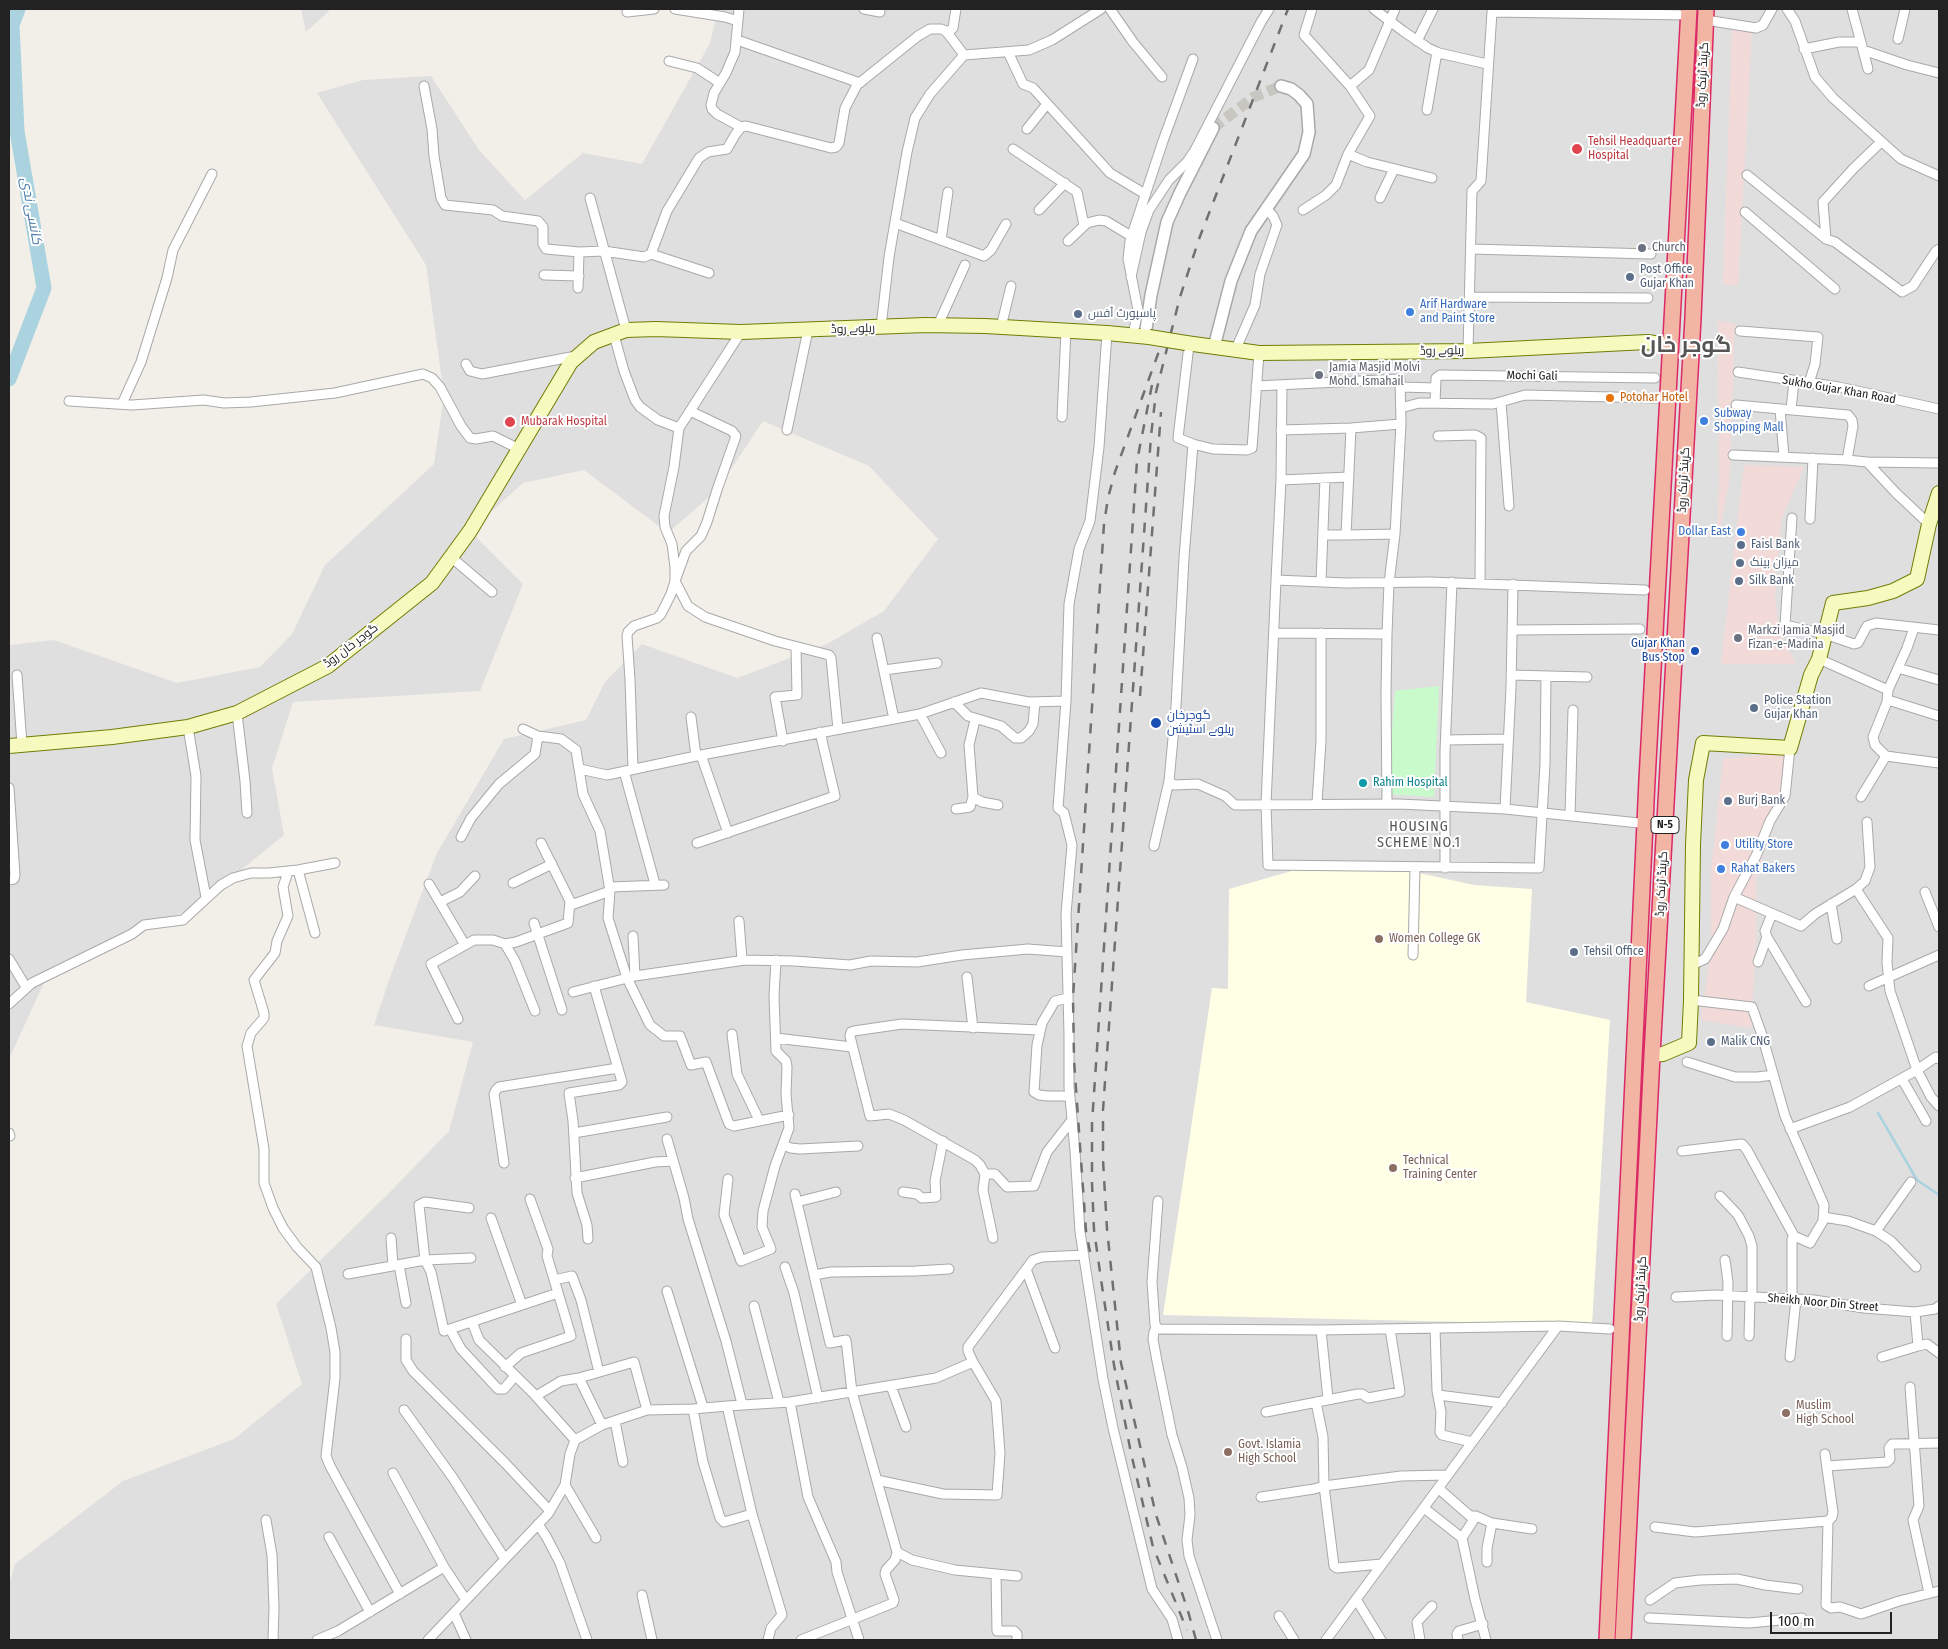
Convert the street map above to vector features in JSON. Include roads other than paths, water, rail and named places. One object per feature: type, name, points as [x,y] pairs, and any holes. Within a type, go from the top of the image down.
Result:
[{"type":"highway","name":"گرینڈ ٹرنک روڈ","points":[[1607,1640],[1688,12]]},
{"type":"highway","name":"گرینڈ ٹرنک روڈ","points":[[1624,1640],[1652,1055],[1692,338],[1706,14]]},
{"type":"main road","name":"ریلوے روڈ","points":[[575,359],[594,342],[620,333],[656,329],[741,332],[881,327],[1001,327],[1107,332],[1259,353],[1468,351],[1647,342],[1671,345]]},
{"type":"main road","name":"گوجر خان روڈ","points":[[15,745],[112,737],[188,727],[237,713],[328,666],[432,583],[470,531],[575,359]]},
{"type":"main road","points":[[1652,1055],[1664,1054],[1689,1043],[1696,780],[1703,743],[1790,748],[1811,675],[1819,659],[1833,603],[1868,598],[1893,591],[1917,579],[1929,524],[1939,493]]},
{"type":"street","points":[[627,12],[654,9]]},
{"type":"street","points":[[675,9],[738,21]]},
{"type":"street","points":[[739,9],[735,52],[712,98],[712,110],[741,127],[746,126],[831,148],[836,147],[839,143],[846,108],[853,91],[860,82],[927,30],[938,28],[947,33],[964,55]]},
{"type":"street","points":[[864,9],[880,12]]},
{"type":"street","points":[[947,33],[953,28],[956,9]]},
{"type":"street","points":[[881,327],[895,223],[915,118],[930,94],[964,55],[1029,50],[1052,40],[1101,9]]},
{"type":"street","points":[[1110,9],[1132,42],[1162,77]]},
{"type":"street","points":[[1131,277],[1149,210],[1169,180],[1188,162],[1269,9]]},
{"type":"street","points":[[1303,210],[1326,195],[1336,185],[1348,154],[1370,116],[1350,86],[1304,35],[1312,9]]},
{"type":"street","points":[[1374,9],[1417,41],[1437,52],[1488,64]]},
{"type":"street","points":[[1350,86],[1369,70],[1396,9]]},
{"type":"street","points":[[1417,41],[1433,9]]},
{"type":"street","points":[[1706,14],[1728,24],[1756,28],[1763,25],[1772,9]]},
{"type":"street","points":[[1787,9],[1795,21],[1815,76],[1833,98],[1901,159],[1939,176]]},
{"type":"street","points":[[1852,9],[1868,69]]},
{"type":"street","points":[[1898,39],[1905,9]]},
{"type":"street","points":[[1468,351],[1472,191],[1481,181],[1491,10],[1688,12]]},
{"type":"street","points":[[737,40],[860,82]]},
{"type":"street","points":[[1804,49],[1839,42],[1862,46],[1907,65],[1939,73]]},
{"type":"street","points":[[1008,52],[1023,84],[1033,88],[1110,173],[1145,194]]},
{"type":"street","points":[[1428,110],[1437,52]]},
{"type":"street","points":[[1143,336],[1128,260],[1131,236],[1193,59]]},
{"type":"street","points":[[669,61],[697,68],[720,83]]},
{"type":"street","points":[[424,86],[432,129],[440,198],[445,205],[493,210],[502,216],[536,220],[543,227],[543,244],[546,249],[579,252],[604,251],[644,257],[651,254],[710,273]]},
{"type":"street","points":[[1214,348],[1231,281],[1251,231],[1304,154],[1309,132],[1307,104],[1300,95],[1291,89],[1281,86]]},
{"type":"street","points":[[1027,129],[1047,104]]},
{"type":"street","points":[[651,254],[667,210],[699,158],[708,152],[725,151],[741,127]]},
{"type":"street","points":[[1143,336],[1167,222],[1213,128]]},
{"type":"street","points":[[1826,238],[1823,202],[1881,142]]},
{"type":"street","points":[[1013,149],[1079,194],[1084,224]]},
{"type":"street","points":[[1348,154],[1367,162],[1432,178]]},
{"type":"street","points":[[1380,198],[1394,169]]},
{"type":"street","points":[[122,404],[141,362],[174,250],[212,174]]},
{"type":"street","points":[[1747,175],[1826,238],[1835,242],[1902,292],[1913,286],[1939,249]]},
{"type":"street","points":[[1039,210],[1065,183]]},
{"type":"street","points":[[941,240],[948,192]]},
{"type":"street","points":[[590,198],[604,251],[620,333],[624,371],[635,400],[640,407],[658,420],[679,428]]},
{"type":"street","points":[[1235,351],[1255,305],[1260,274],[1277,225],[1274,216],[1266,209]]},
{"type":"street","points":[[1745,212],[1834,289]]},
{"type":"street","points":[[1068,241],[1084,224],[1095,220],[1106,221],[1131,236]]},
{"type":"street","points":[[895,223],[986,256],[1006,224]]},
{"type":"street","points":[[1471,249],[1651,254]]},
{"type":"street","points":[[578,288],[579,252]]},
{"type":"street","points":[[938,326],[965,264]]},
{"type":"street","points":[[544,275],[578,276]]},
{"type":"street","points":[[1001,327],[1010,286]]},
{"type":"street","points":[[1470,297],[1648,298]]},
{"type":"street","points":[[787,430],[808,330]]},
{"type":"street","points":[[1062,417],[1066,331]]},
{"type":"street","points":[[1740,331],[1818,337],[1815,364],[1809,383]]},
{"type":"street","points":[[741,332],[679,428],[674,467],[664,516],[665,527],[672,544],[676,567],[675,581],[688,606],[705,617],[796,647],[826,653],[831,658],[838,729]]},
{"type":"street","points":[[1107,332],[1099,447],[1090,521],[1079,549],[1069,604],[1066,701],[1058,808],[1064,813],[1072,845],[1066,914],[1070,1096],[1080,1232],[1103,1379],[1152,1589],[1172,1619],[1178,1640]]},
{"type":"street","points":[[1187,344],[1178,438],[1214,449],[1247,450],[1252,448],[1259,353]]},
{"type":"street","points":[[466,364],[470,371],[482,374],[575,359]]},
{"type":"street","name":"Sukho Gujar Khan Road","points":[[1738,372],[1839,388],[1939,409]]},
{"type":"street","points":[[69,401],[122,404],[165,404],[204,400],[224,402],[261,401],[335,393],[423,374],[432,378],[440,388],[461,426],[470,438],[476,439],[493,436],[519,449]]},
{"type":"street","name":"Mochi Gali","points":[[1435,388],[1436,378],[1440,375],[1655,378]]},
{"type":"street","points":[[1256,386],[1400,379],[1401,424],[1395,534],[1389,583],[1386,694],[1388,804]]},
{"type":"street","points":[[1791,410],[1794,381]]},
{"type":"street","points":[[1282,385],[1281,480],[1266,804],[1268,865],[1539,868],[1546,676]]},
{"type":"street","points":[[1401,387],[1435,388],[1435,403]]},
{"type":"street","points":[[1401,408],[1419,403],[1493,404],[1525,395],[1657,398]]},
{"type":"street","points":[[1501,402],[1509,506]]},
{"type":"street","points":[[1736,405],[1848,415],[1852,420],[1853,426],[1847,460]]},
{"type":"street","points":[[1780,409],[1784,457]]},
{"type":"street","points":[[571,905],[610,889],[659,884],[628,770],[630,679],[627,636],[634,626],[655,619],[661,614],[671,594],[686,551],[701,536],[707,522],[716,490],[736,436],[732,431],[690,412]]},
{"type":"street","points":[[1281,430],[1401,424]]},
{"type":"street","points":[[1346,535],[1351,428]]},
{"type":"street","points":[[1438,436],[1475,435],[1481,438],[1480,583]]},
{"type":"street","points":[[1154,846],[1169,781],[1176,706],[1184,558],[1193,444]]},
{"type":"street","points":[[1733,455],[1867,462],[1939,463]]},
{"type":"street","points":[[1810,519],[1813,458]]},
{"type":"street","points":[[1867,462],[1929,524]]},
{"type":"street","points":[[1281,480],[1349,477]]},
{"type":"street","points":[[1321,582],[1325,478]]},
{"type":"street","points":[[1792,518],[1784,625],[1825,634],[1856,644],[1864,629],[1872,624],[1939,630]]},
{"type":"street","points":[[1324,535],[1395,534]]},
{"type":"street","points":[[451,557],[492,592]]},
{"type":"street","points":[[1276,580],[1389,583],[1452,582],[1645,590]]},
{"type":"street","points":[[1445,868],[1446,740],[1452,582]]},
{"type":"street","points":[[1505,810],[1513,584]]},
{"type":"street","points":[[1914,628],[1888,690],[1888,700],[1873,737],[1875,745],[1886,756],[1939,762]]},
{"type":"street","points":[[1512,630],[1640,630]]},
{"type":"street","points":[[1274,633],[1388,634]]},
{"type":"street","points":[[1316,803],[1321,741],[1321,633]]},
{"type":"street","points":[[877,638],[894,719]]},
{"type":"street","points":[[783,741],[775,697],[796,696],[796,647]]},
{"type":"street","points":[[1819,659],[1888,690]]},
{"type":"street","points":[[884,670],[937,663]]},
{"type":"street","points":[[1898,668],[1939,680]]},
{"type":"street","points":[[15,745],[17,675]]},
{"type":"street","points":[[1511,675],[1587,677]]},
{"type":"street","points":[[580,769],[607,775],[698,755],[783,741],[820,732],[920,714],[981,692],[1035,702],[1066,701]]},
{"type":"street","points":[[1888,700],[1939,716]]},
{"type":"street","points":[[954,702],[965,714],[974,720],[1001,726],[1015,738],[1021,738],[1029,731],[1033,724],[1035,702]]},
{"type":"street","points":[[1570,816],[1573,710]]},
{"type":"street","points":[[237,713],[246,781],[247,813]]},
{"type":"street","points":[[920,714],[941,753]]},
{"type":"street","points":[[691,717],[698,755],[728,833]]},
{"type":"street","points":[[956,809],[970,806],[972,798],[970,745],[974,720]]},
{"type":"street","points":[[188,727],[196,776],[194,840],[206,897]]},
{"type":"street","points":[[523,729],[538,736],[561,739],[576,750],[583,794],[600,831],[610,889],[608,918],[650,1025],[664,1036],[680,1036],[691,1065],[706,1062],[729,1124],[734,1126],[789,1115]]},
{"type":"street","points":[[697,843],[835,796],[820,732]]},
{"type":"street","points":[[460,837],[470,818],[499,784],[535,754],[538,736]]},
{"type":"street","points":[[1446,740],[1508,739]]},
{"type":"street","points":[[1692,965],[1705,958],[1723,929],[1734,897],[1756,856],[1770,821],[1784,796],[1790,748]]},
{"type":"street","points":[[1861,797],[1886,756]]},
{"type":"street","points":[[1169,781],[1174,785],[1198,784],[1225,796],[1235,805],[1316,803],[1445,806],[1542,813],[1640,823],[1646,826]]},
{"type":"street","points":[[9,788],[15,876],[14,879],[9,880]]},
{"type":"street","points":[[972,798],[998,805]]},
{"type":"street","points":[[1734,897],[1801,926],[1815,914],[1856,889],[1865,881],[1870,867],[1867,822]]},
{"type":"street","points":[[458,1019],[431,964],[474,940],[484,939],[505,944],[539,935],[568,923],[571,905],[541,843]]},
{"type":"street","points":[[9,1004],[26,987],[48,974],[132,934],[144,925],[183,920],[206,897],[227,882],[251,873],[288,872],[335,863]]},
{"type":"street","points":[[513,883],[552,864]]},
{"type":"street","points":[[1413,955],[1415,867]]},
{"type":"street","points":[[298,870],[315,934]]},
{"type":"street","points":[[288,872],[283,890],[288,916],[277,941],[275,953],[254,980],[262,1004],[264,1018],[252,1033],[247,1046],[264,1149],[264,1184],[283,1228],[297,1247],[316,1267],[331,1328],[336,1352],[335,1378],[326,1456],[400,1594]]},
{"type":"street","points":[[440,902],[460,892],[475,876]]},
{"type":"street","points":[[429,884],[465,945]]},
{"type":"street","points":[[1856,889],[1888,938],[1889,978],[1895,1009],[1917,1070],[1931,1096],[1939,1106]]},
{"type":"street","points":[[1925,892],[1939,927]]},
{"type":"street","points":[[1929,902],[1939,904]]},
{"type":"street","points":[[1831,904],[1837,939]]},
{"type":"street","points":[[1772,914],[1765,930],[1767,937],[1806,1002]]},
{"type":"street","points":[[739,921],[742,960]]},
{"type":"street","points":[[534,923],[562,1010]]},
{"type":"street","points":[[631,977],[633,936]]},
{"type":"street","points":[[1758,962],[1767,937]]},
{"type":"street","points":[[505,944],[515,962],[535,1011]]},
{"type":"street","points":[[572,992],[631,977],[742,960],[776,960],[850,965],[871,961],[917,962],[1028,949],[1067,952]]},
{"type":"street","points":[[1869,986],[1939,955]]},
{"type":"street","points":[[9,959],[26,987]]},
{"type":"street","points":[[728,1179],[724,1215],[741,1261],[771,1249],[762,1227],[763,1211],[775,1166],[789,1128],[786,1061],[776,1051],[774,996],[776,960]]},
{"type":"street","points":[[966,976],[973,1028]]},
{"type":"street","points":[[588,1239],[587,1225],[577,1193],[575,1178],[574,1133],[569,1093],[619,1085],[622,1082],[594,986]]},
{"type":"street","points":[[1068,998],[1055,1001],[1042,1023],[1037,1045],[1034,1092],[1047,1096],[1070,1096]]},
{"type":"street","points":[[1682,1151],[1742,1144],[1794,1236],[1810,1243],[1823,1221],[1824,1205],[1785,1116],[1762,1034],[1752,1007],[1691,1000]]},
{"type":"street","points":[[993,1238],[983,1190],[985,1174],[975,1160],[895,1116],[889,1114],[870,1116],[852,1047],[851,1032],[902,1024],[1040,1030]]},
{"type":"street","points":[[732,1034],[737,1074],[759,1120]]},
{"type":"street","points":[[776,1038],[852,1047]]},
{"type":"street","points":[[1790,1129],[1856,1104],[1902,1079],[1936,1057],[1939,1059]]},
{"type":"street","points":[[1688,1062],[1735,1077],[1773,1075]]},
{"type":"street","points":[[504,1163],[494,1094],[496,1090],[618,1068]]},
{"type":"street","points":[[1902,1079],[1926,1121]]},
{"type":"street","points":[[574,1133],[667,1117]]},
{"type":"street","points":[[985,1174],[995,1174],[1007,1187],[1034,1186],[1047,1152],[1072,1120]]},
{"type":"street","points":[[667,1139],[698,1254],[726,1341],[742,1404]]},
{"type":"street","points":[[903,1192],[917,1194],[922,1198],[936,1197],[936,1173],[943,1141]]},
{"type":"street","points":[[783,1144],[791,1148],[800,1149],[858,1146]]},
{"type":"street","points":[[575,1178],[655,1162],[673,1161]]},
{"type":"street","points":[[1876,1231],[1911,1182]]},
{"type":"street","points":[[801,1640],[812,1638],[892,1603],[894,1600],[885,1574],[897,1552],[852,1392],[846,1340],[830,1343],[796,1198],[836,1192]]},
{"type":"street","points":[[1720,1196],[1738,1215],[1752,1246],[1749,1336]]},
{"type":"street","points":[[505,1367],[521,1353],[570,1336],[554,1280],[548,1249],[530,1199]]},
{"type":"street","points":[[1158,1201],[1152,1282],[1156,1328],[1153,1341],[1172,1435],[1187,1487],[1190,1506],[1187,1540],[1189,1556],[1217,1640]]},
{"type":"street","points":[[469,1208],[425,1202],[419,1204],[425,1260],[431,1272],[444,1331],[558,1293]]},
{"type":"street","points":[[1823,1217],[1855,1223],[1876,1231],[1891,1242],[1916,1267]]},
{"type":"street","points":[[491,1218],[522,1305]]},
{"type":"street","points":[[1790,1356],[1794,1299],[1792,1239],[1794,1236]]},
{"type":"street","points":[[391,1238],[406,1303]]},
{"type":"street","points":[[877,1480],[943,1494],[997,1495],[1000,1452],[996,1401],[968,1351],[968,1347],[1033,1260],[1038,1258],[1084,1255]]},
{"type":"street","points":[[348,1274],[425,1260],[471,1258]]},
{"type":"street","points":[[1724,1260],[1728,1282],[1727,1336]]},
{"type":"street","points":[[785,1267],[794,1293],[818,1398]]},
{"type":"street","points":[[814,1275],[831,1272],[949,1269]]},
{"type":"street","points":[[1026,1269],[1055,1348]]},
{"type":"street","points":[[554,1280],[572,1276],[581,1300],[599,1372]]},
{"type":"street","points":[[667,1291],[703,1407]]},
{"type":"street","name":"Sheikh Noor Din Street","points":[[1676,1297],[1727,1296],[1814,1300],[1864,1308],[1915,1312],[1939,1306]]},
{"type":"street","points":[[754,1306],[779,1402]]},
{"type":"street","points":[[1915,1312],[1918,1346]]},
{"type":"street","points":[[472,1322],[479,1340],[536,1396],[575,1440]]},
{"type":"street","points":[[1156,1328],[1321,1330],[1558,1326],[1610,1330]]},
{"type":"street","points":[[1328,1639],[1558,1326]]},
{"type":"street","points":[[1435,1328],[1438,1395],[1441,1412],[1440,1432],[1442,1435],[1472,1442]]},
{"type":"street","points":[[450,1329],[461,1349],[498,1389],[502,1390],[515,1376]]},
{"type":"street","points":[[1266,1412],[1358,1394],[1368,1398],[1400,1392],[1390,1329]]},
{"type":"street","points":[[1321,1330],[1328,1399]]},
{"type":"street","points":[[406,1339],[406,1360],[413,1371],[550,1511]]},
{"type":"street","points":[[1882,1357],[1927,1344],[1939,1353]]},
{"type":"street","points":[[536,1396],[561,1380],[579,1378],[634,1362],[647,1410]]},
{"type":"street","points":[[428,1640],[550,1511],[564,1485],[570,1454],[575,1440],[602,1425],[647,1410],[693,1409],[790,1402],[891,1386],[936,1378],[974,1362]]},
{"type":"street","points":[[579,1378],[602,1425]]},
{"type":"street","points":[[891,1386],[906,1427]]},
{"type":"street","points":[[1910,1386],[1918,1506],[1913,1520],[1929,1593]]},
{"type":"street","points":[[1438,1395],[1502,1402]]},
{"type":"street","points":[[790,1402],[808,1498],[836,1562],[837,1572],[859,1640]]},
{"type":"street","points":[[1316,1402],[1323,1437],[1324,1486],[1334,1566],[1336,1568],[1382,1564]]},
{"type":"street","points":[[727,1406],[752,1514],[782,1615],[771,1628],[768,1640]]},
{"type":"street","points":[[693,1409],[703,1462],[720,1518],[724,1522],[752,1514]]},
{"type":"street","points":[[404,1410],[453,1478],[506,1559]]},
{"type":"street","points":[[615,1421],[622,1462]]},
{"type":"street","points":[[1827,1466],[1887,1462],[1890,1460],[1889,1448],[1892,1444],[1939,1443]]},
{"type":"street","points":[[1655,1526],[1695,1532],[1828,1521],[1832,1518],[1833,1512],[1825,1454]]},
{"type":"street","points":[[393,1473],[444,1567],[466,1600]]},
{"type":"street","points":[[1261,1497],[1324,1486],[1401,1476],[1448,1475]]},
{"type":"street","points":[[564,1485],[596,1538]]},
{"type":"street","points":[[1438,1488],[1470,1516],[1476,1516],[1492,1523],[1532,1529]]},
{"type":"street","points":[[1424,1508],[1462,1538],[1486,1640]]},
{"type":"street","points":[[1462,1538],[1476,1516]]},
{"type":"street","points":[[266,1520],[272,1555],[273,1640]]},
{"type":"street","points":[[1828,1521],[1826,1605],[1831,1608],[1840,1608],[1861,1614],[1939,1591]]},
{"type":"street","points":[[1487,1562],[1486,1548],[1492,1523]]},
{"type":"street","points":[[538,1524],[560,1563],[587,1640]]},
{"type":"street","points":[[328,1538],[370,1612]]},
{"type":"street","points":[[897,1552],[912,1560],[945,1568],[1017,1576]]},
{"type":"street","points":[[317,1640],[338,1631],[444,1567]]},
{"type":"street","points":[[996,1574],[996,1631],[1014,1631],[1017,1634],[1016,1640]]},
{"type":"street","points":[[1650,1600],[1675,1583],[1700,1580],[1737,1579],[1798,1589]]},
{"type":"street","points":[[642,1595],[652,1640]]},
{"type":"street","points":[[1356,1599],[1381,1640]]},
{"type":"street","points":[[1420,1640],[1418,1622],[1432,1606]]},
{"type":"street","points":[[454,1612],[466,1640]]},
{"type":"street","points":[[1280,1616],[1294,1640]]},
{"type":"street","points":[[1649,1618],[1749,1623],[1802,1618]]},
{"type":"street","points":[[1458,1640],[1459,1631],[1483,1624]]},
{"type":"waterway","name":"کانسی ندی","points":[[9,379],[44,288],[17,131],[12,25],[18,9]]},
{"type":"waterway","points":[[1878,1113],[1917,1180],[1939,1195]]},
{"type":"tunnel","points":[[1213,128],[1254,97],[1281,86]]},
{"type":"railway","points":[[1196,1640],[1156,1515],[1121,1363],[1107,1229],[1103,1160],[1103,1110],[1151,436],[1156,392],[1180,297],[1199,239],[1288,9]]},
{"type":"railway","points":[[1090,1252],[1086,1231],[1074,1060],[1073,997],[1104,524],[1115,472],[1162,343]]},
{"type":"railway","points":[[1152,385],[1137,461],[1092,1123],[1092,1183],[1094,1230],[1102,1286],[1114,1365],[1131,1453],[1153,1547],[1187,1630]]},
{"type":"railway","points":[[1140,696],[1161,412]]},
{"type":"place","name":"Tehsil Headquarter Hospital","points":[[1577,149]]},
{"type":"place","name":"Church","points":[[1642,248]]},
{"type":"place","name":"Post Office Gujar Khan","points":[[1630,277]]},
{"type":"place","name":"Arif Hardware and Paint Store","points":[[1410,312]]},
{"type":"place","name":"پاسپورٹ آفس","points":[[1078,314]]},
{"type":"place","name":"Jamia Masjid Molvi Mohd. Ismahail","points":[[1319,375]]},
{"type":"place","name":"Potohar Hotel","points":[[1610,398]]},
{"type":"place","name":"Subway Shopping Mall","points":[[1704,421]]},
{"type":"place","name":"Mubarak Hospital","points":[[510,422]]},
{"type":"place","name":"Dollar East","points":[[1741,532]]},
{"type":"place","name":"Faisl Bank","points":[[1741,545]]},
{"type":"place","name":"میزان بینک","points":[[1740,563]]},
{"type":"place","name":"Silk Bank","points":[[1739,581]]},
{"type":"place","name":"Markzi Jamia Masjid Fizan-e-Madina","points":[[1738,638]]},
{"type":"place","name":"Gujar Khan Bus Stop","points":[[1695,651]]},
{"type":"place","name":"Police Station Gujar Khan","points":[[1754,708]]},
{"type":"place","name":"گوجرخان ریلوے اسٹیشن","points":[[1156,723]]},
{"type":"place","name":"Rahim Hospital","points":[[1363,783]]},
{"type":"place","name":"Burj Bank","points":[[1728,801]]},
{"type":"place","name":"Utility Store","points":[[1725,845]]},
{"type":"place","name":"Rahat Bakers","points":[[1721,869]]},
{"type":"place","name":"Women College GK","points":[[1379,939]]},
{"type":"place","name":"Tehsil Office","points":[[1574,952]]},
{"type":"place","name":"Malik CNG","points":[[1711,1042]]},
{"type":"place","name":"Technical Training Center","points":[[1393,1168]]},
{"type":"place","name":"Muslim High School","points":[[1786,1413]]},
{"type":"place","name":"Govt. Islamia High School","points":[[1228,1452]]},
{"type":"district","name":"گوجر خان","points":[[1686,346]]},
{"type":"district","name":"HOUSING SCHEME NO.1","points":[[1419,836]]}]
